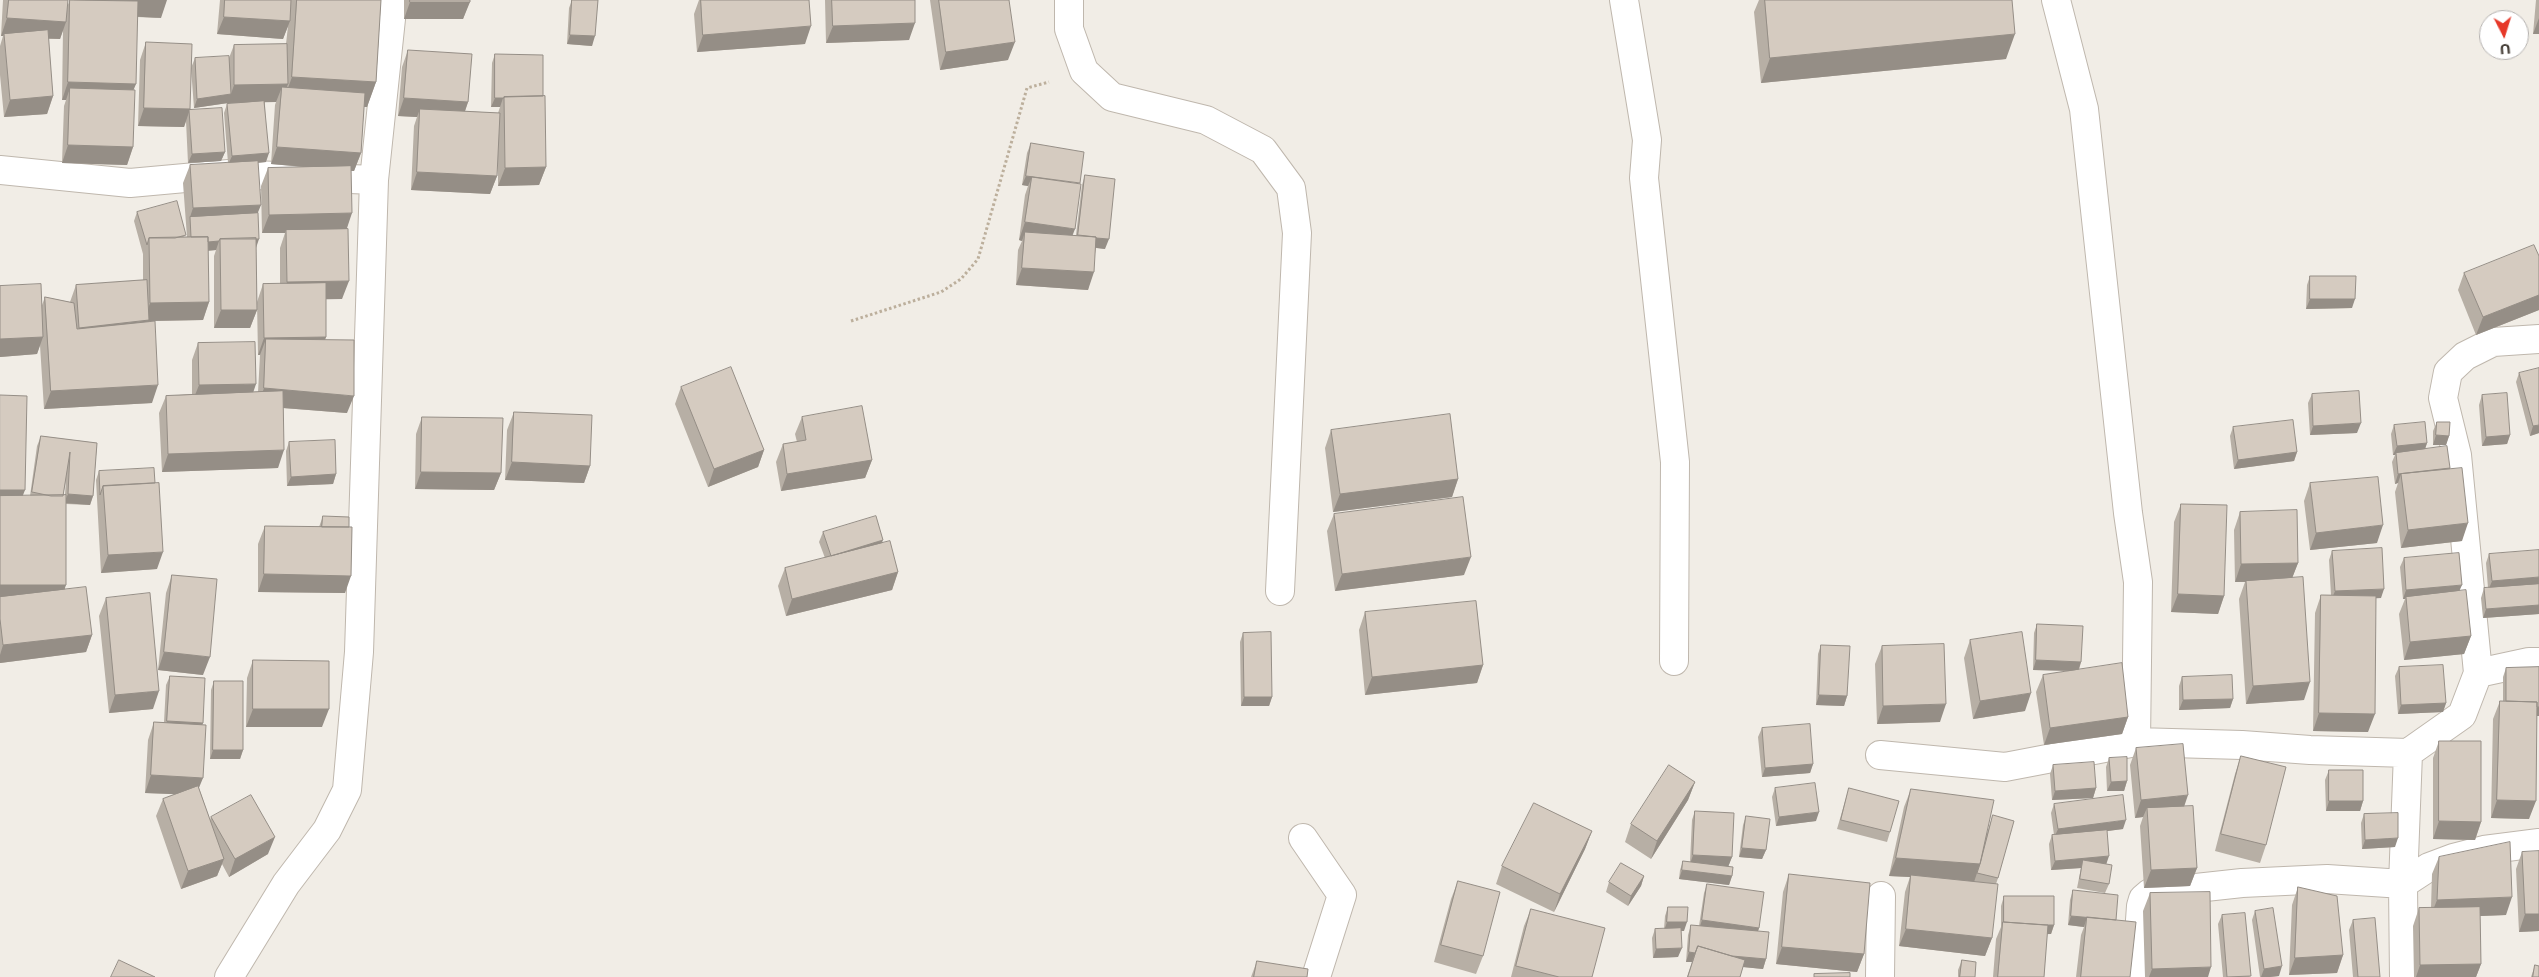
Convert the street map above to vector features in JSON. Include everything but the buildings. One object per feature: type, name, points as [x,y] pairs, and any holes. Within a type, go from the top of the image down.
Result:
[{"type":"street","points":[[229,977],[286,884],[327,830],[347,790],[359,652],[374,180],[393,0]]},
{"type":"street","points":[[1069,0],[1069,29],[1084,71],[1112,97],[1206,120],[1263,150],[1291,188],[1297,233],[1280,590]]},
{"type":"street","points":[[1624,0],[1647,140],[1644,178],[1675,462],[1674,661]]},
{"type":"street","points":[[2056,0],[2084,109],[2128,513],[2138,582],[2136,742]]},
{"type":"street","points":[[0,170],[130,183],[229,174],[374,180]]},
{"type":"street","points":[[1880,756],[2005,767],[2136,742],[2408,753],[2462,715],[2478,673],[2457,455],[2443,398],[2448,372],[2465,356],[2493,342],[2539,339]]},
{"type":"street","points":[[2478,673],[2529,662],[2539,662]]},
{"type":"street","points":[[2404,977],[2403,884],[2408,753]]},
{"type":"street","points":[[1303,838],[1342,894],[1316,977]]},
{"type":"street","points":[[2136,977],[2140,906],[2143,899],[2150,893],[2242,883],[2327,879],[2403,884],[2429,867],[2453,858],[2484,850],[2539,843]]},
{"type":"street","points":[[1880,977],[1881,896]]},
{"type":"path","points":[[851,321],[941,292],[962,279],[978,259],[1028,88],[1084,71]]}]
